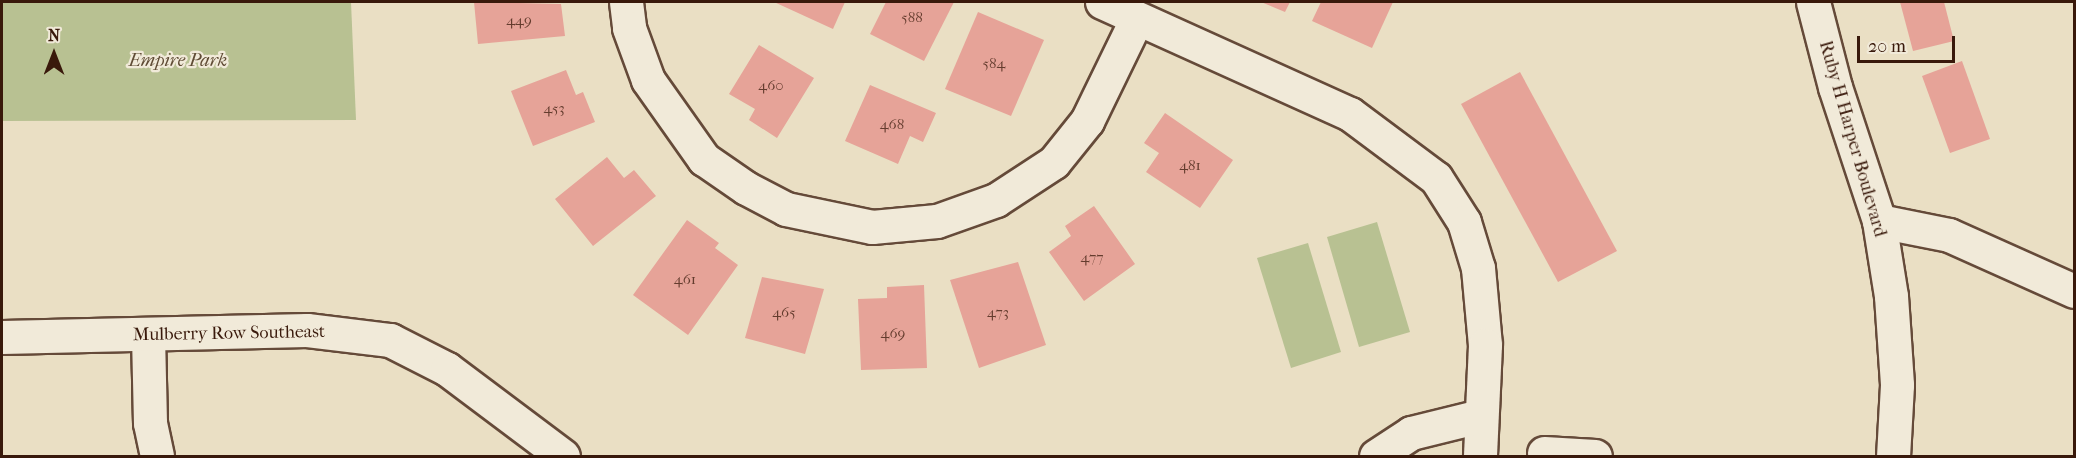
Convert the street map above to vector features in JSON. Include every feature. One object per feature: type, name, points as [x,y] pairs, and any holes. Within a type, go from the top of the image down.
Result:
[{"type":"street","points":[[626,2],[629,28],[648,80],[704,159],[746,188],[786,209],[872,227],[937,220],[996,200],[1054,162],[1087,121],[1137,18]]},
{"type":"street","points":[[1102,2],[1350,114],[1436,178],[1464,222],[1478,268],[1485,345],[1480,456]]},
{"type":"street","name":"Ruby H Harper Boulevard","points":[[1813,2],[1835,87],[1879,220],[1891,296],[1897,385],[1893,456]]},
{"type":"street","points":[[1879,220],[1949,235],[2074,291]]},
{"type":"street","name":"Mulberry Row Southeast","points":[[2,337],[306,330],[390,340],[447,369],[564,456]]},
{"type":"street","points":[[148,335],[150,423],[156,456]]},
{"type":"street","points":[[1376,456],[1410,433],[1480,416]]},
{"type":"street","points":[[1544,453],[1595,456]]},
{"type":"green space","name":"Empire Park","points":[[2,2],[351,2],[356,120],[2,121]]},
{"type":"green space","points":[[1377,222],[1410,332],[1359,347],[1327,237]]},
{"type":"green space","points":[[1308,243],[1341,352],[1291,368],[1257,258]]},
{"type":"building","points":[[474,2],[561,4],[565,36],[478,44]]},
{"type":"building","points":[[774,2],[845,2],[833,29]]},
{"type":"building","points":[[886,2],[954,2],[924,61],[870,34]]},
{"type":"building","points":[[1261,2],[1290,2],[1285,12]]},
{"type":"building","points":[[1321,2],[1393,2],[1372,48],[1312,21]]},
{"type":"building","points":[[1900,2],[1944,2],[1954,41],[1913,51]]},
{"type":"building","points":[[978,12],[1044,40],[1011,116],[945,89]]},
{"type":"building","points":[[759,45],[814,78],[777,138],[749,120],[755,109],[729,94]]},
{"type":"building","points":[[1962,61],[1990,139],[1950,153],[1922,76]]},
{"type":"building","points":[[566,70],[576,95],[583,92],[595,122],[533,146],[511,91]]},
{"type":"building","points":[[1520,72],[1617,251],[1558,282],[1461,104]]},
{"type":"building","points":[[870,85],[936,113],[923,142],[910,136],[898,164],[845,141]]},
{"type":"building","points":[[1165,113],[1233,160],[1200,208],[1146,172],[1159,153],[1144,143]]},
{"type":"building","points":[[607,157],[624,178],[634,170],[656,196],[593,246],[555,199]]},
{"type":"building","points":[[1094,206],[1135,264],[1084,301],[1049,252],[1071,236],[1065,226]]},
{"type":"building","points":[[687,220],[719,243],[715,248],[738,265],[688,335],[633,295]]},
{"type":"building","points":[[1018,262],[1046,345],[979,368],[950,280]]},
{"type":"building","points":[[762,277],[824,289],[805,354],[745,338]]},
{"type":"building","points":[[924,285],[927,368],[861,370],[858,299],[887,298],[887,287]]}]
